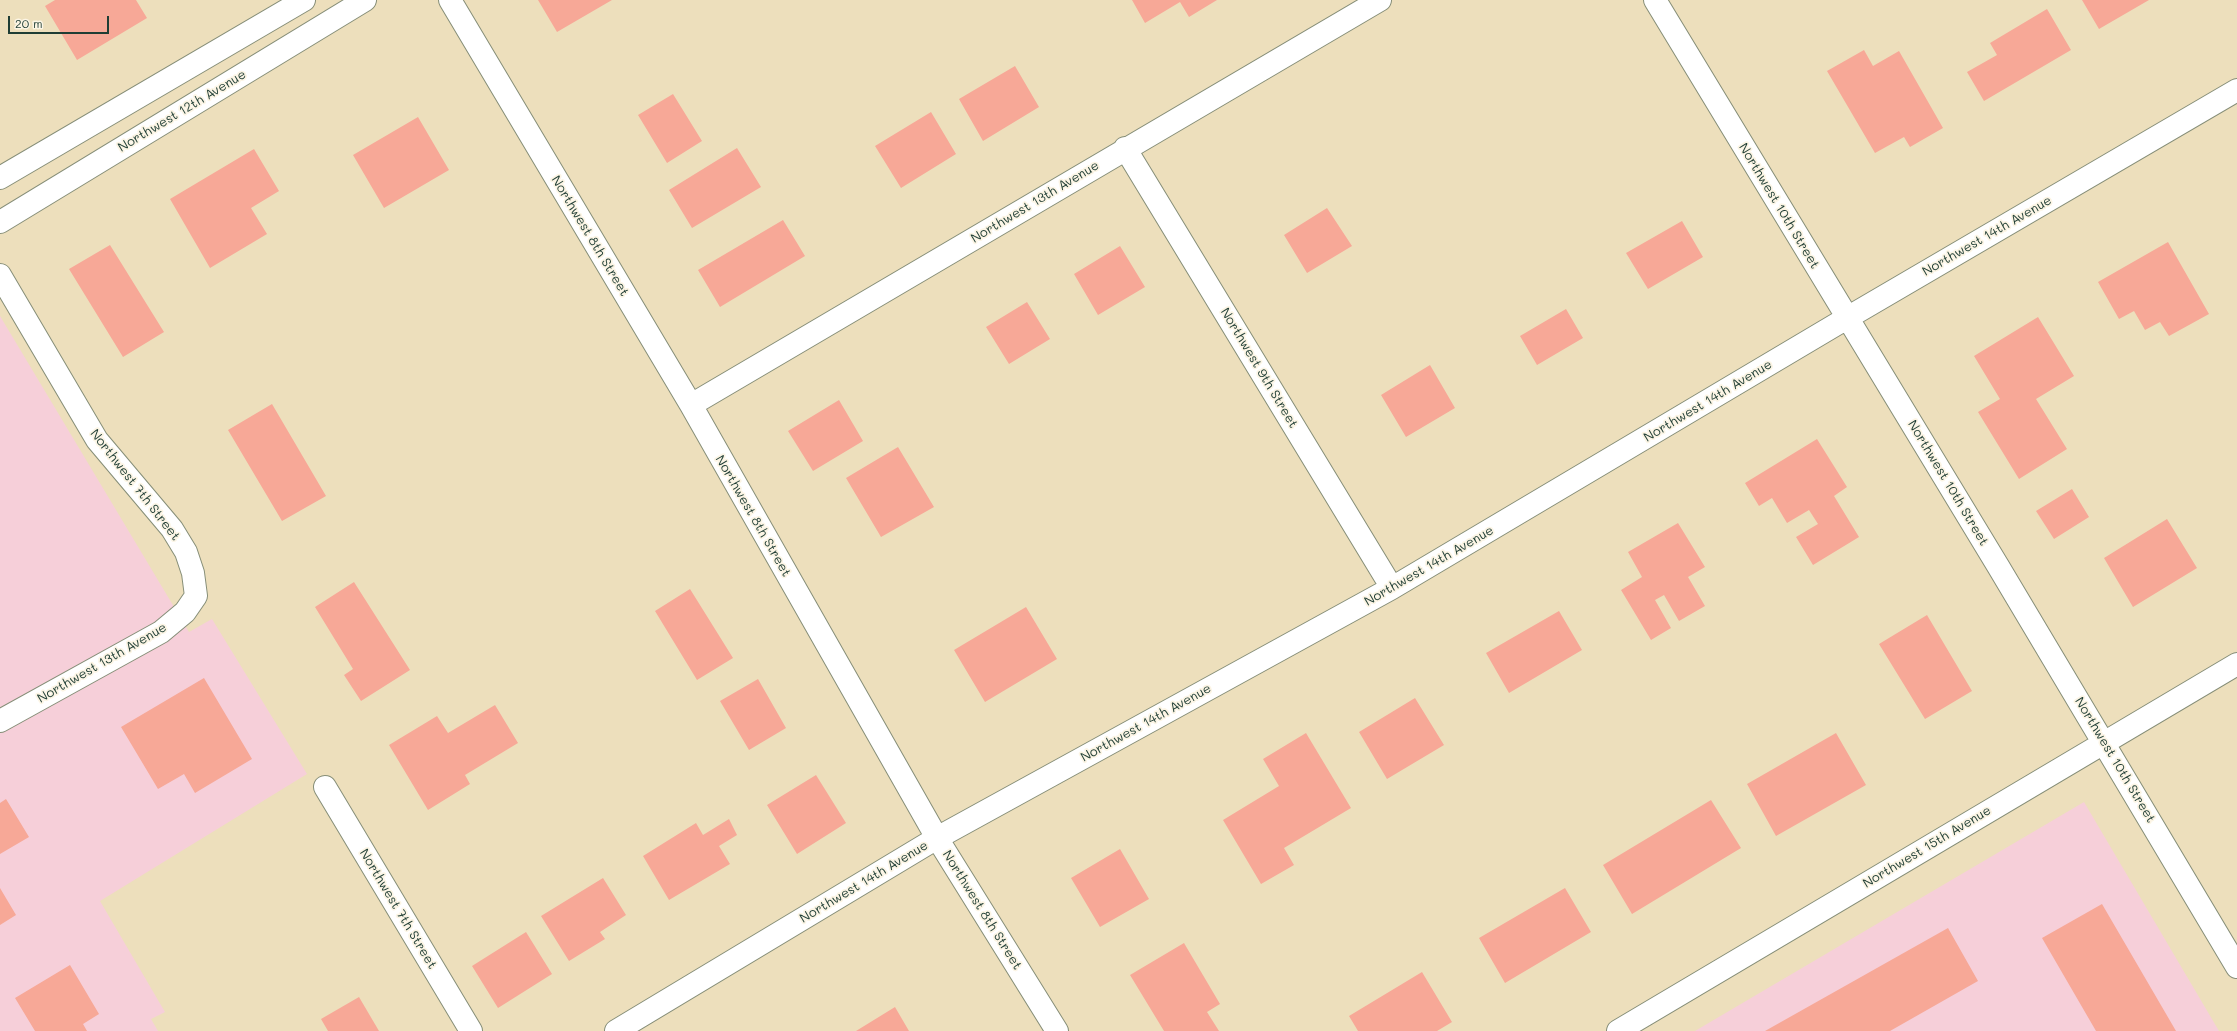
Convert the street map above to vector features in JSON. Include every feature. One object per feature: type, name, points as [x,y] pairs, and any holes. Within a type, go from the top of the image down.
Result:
[{"type":"street","points":[[0,178],[304,0]]},
{"type":"street","name":"Northwest 12th Avenue","points":[[0,222],[365,0]]},
{"type":"street","name":"Northwest 8th Street","points":[[450,0],[691,406],[937,838],[1057,1031]]},
{"type":"street","name":"Northwest 13th Avenue","points":[[691,406],[1125,148],[1380,0]]},
{"type":"street","name":"Northwest 10th Street","points":[[1655,0],[2104,742],[2237,967]]},
{"type":"street","name":"Northwest 14th Avenue","points":[[616,1031],[937,838],[1392,588],[1847,318],[2237,90]]},
{"type":"street","name":"Northwest 9th Street","points":[[1125,148],[1392,588]]},
{"type":"street","name":"Northwest 7th Street","points":[[0,275],[97,440],[175,535],[186,552],[193,573],[196,596]]},
{"type":"street","name":"Northwest 13th Avenue","points":[[0,721],[160,632],[185,612],[196,596]]},
{"type":"street","name":"Northwest 15th Avenue","points":[[1618,1031],[2237,664]]},
{"type":"street","name":"Northwest 7th Street","points":[[325,787],[471,1031]]},
{"type":"shaded area","points":[[0,316],[189,632],[212,619],[307,774],[100,901],[165,1012],[151,1019],[158,1031],[0,1031]]},
{"type":"shaded area","points":[[2084,802],[2219,1031],[1695,1031]]},
{"type":"building","points":[[55,0],[136,0],[147,18],[77,60],[45,6]]},
{"type":"building","points":[[538,0],[612,0],[557,32]]},
{"type":"building","points":[[1132,0],[1217,0],[1189,17],[1180,2],[1145,23]]},
{"type":"building","points":[[2082,0],[2149,0],[2099,29]]},
{"type":"building","points":[[2047,9],[2071,50],[1984,101],[1967,72],[1997,55],[1990,43]]},
{"type":"building","points":[[1864,50],[1873,66],[1899,51],[1943,128],[1910,147],[1904,137],[1875,153],[1827,71]]},
{"type":"building","points":[[1015,66],[1039,107],[983,141],[959,99]]},
{"type":"building","points":[[673,94],[702,141],[667,163],[638,115]]},
{"type":"building","points":[[931,112],[956,154],[901,188],[875,146]]},
{"type":"building","points":[[418,117],[449,170],[384,208],[353,155]]},
{"type":"building","points":[[737,148],[761,187],[692,228],[669,190]]},
{"type":"building","points":[[254,149],[279,191],[251,208],[267,234],[210,268],[170,199]]},
{"type":"building","points":[[1327,208],[1352,246],[1307,273],[1284,235]]},
{"type":"building","points":[[783,220],[805,256],[720,307],[698,270]]},
{"type":"building","points":[[1682,221],[1703,257],[1648,289],[1626,253]]},
{"type":"building","points":[[2168,242],[2209,314],[2169,336],[2160,322],[2145,330],[2134,311],[2119,319],[2098,282]]},
{"type":"building","points":[[110,245],[164,332],[123,357],[69,269]]},
{"type":"building","points":[[1120,246],[1145,287],[1098,315],[1074,274]]},
{"type":"building","points":[[1027,302],[1050,339],[1009,364],[986,327]]},
{"type":"building","points":[[1566,309],[1583,338],[1537,365],[1520,336]]},
{"type":"building","points":[[2038,317],[2074,376],[2036,399],[2067,449],[2019,479],[1978,412],[2000,399],[1974,356]]},
{"type":"building","points":[[1430,365],[1455,408],[1406,437],[1381,395]]},
{"type":"building","points":[[839,400],[863,441],[813,471],[788,431]]},
{"type":"building","points":[[272,404],[326,496],[282,521],[228,430]]},
{"type":"building","points":[[1817,439],[1847,487],[1834,496],[1859,537],[1813,565],[1796,537],[1818,524],[1809,510],[1787,523],[1772,498],[1759,506],[1745,483]]},
{"type":"building","points":[[898,447],[934,507],[881,537],[846,478]]},
{"type":"building","points":[[2072,489],[2089,517],[2054,539],[2036,511]]},
{"type":"building","points":[[2167,519],[2197,568],[2133,607],[2104,558]]},
{"type":"building","points":[[1678,523],[1705,567],[1688,577],[1705,606],[1679,621],[1664,595],[1655,600],[1671,628],[1651,640],[1621,590],[1642,577],[1628,552]]},
{"type":"building","points":[[354,582],[410,670],[361,701],[344,675],[353,669],[315,607]]},
{"type":"building","points":[[690,589],[733,658],[697,680],[655,611]]},
{"type":"building","points":[[1026,607],[1057,659],[985,702],[954,650]]},
{"type":"building","points":[[1559,611],[1582,650],[1509,693],[1486,653]]},
{"type":"building","points":[[1927,615],[1972,691],[1925,719],[1879,644]]},
{"type":"building","points":[[204,678],[252,759],[195,793],[184,774],[158,789],[121,727]]},
{"type":"building","points":[[758,679],[786,728],[749,750],[720,701]]},
{"type":"building","points":[[1415,698],[1444,745],[1387,779],[1359,732]]},
{"type":"building","points":[[495,705],[518,743],[465,775],[470,784],[428,810],[389,745],[437,716],[448,733]]},
{"type":"building","points":[[1306,733],[1351,808],[1284,848],[1294,865],[1261,884],[1223,820],[1279,786],[1263,759]]},
{"type":"building","points":[[1836,733],[1866,785],[1776,836],[1747,784]]},
{"type":"building","points":[[816,775],[846,823],[797,854],[767,805]]},
{"type":"building","points":[[6,799],[29,837],[0,854],[0,803]]},
{"type":"building","points":[[1711,800],[1741,848],[1632,914],[1603,865]]},
{"type":"building","points":[[729,819],[737,835],[719,846],[730,864],[669,900],[643,856],[696,823],[703,835]]},
{"type":"building","points":[[1120,849],[1149,899],[1100,927],[1071,878]]},
{"type":"building","points":[[603,878],[626,915],[600,932],[605,939],[569,961],[541,916]]},
{"type":"building","points":[[0,888],[16,915],[0,925]]},
{"type":"building","points":[[1565,888],[1591,932],[1505,983],[1479,938]]},
{"type":"building","points":[[2102,904],[2176,1031],[2096,1031],[2042,938]]},
{"type":"building","points":[[1948,928],[1978,981],[1890,1031],[1765,1031]]},
{"type":"building","points":[[526,932],[552,974],[498,1008],[472,966]]},
{"type":"building","points":[[1184,943],[1220,1004],[1207,1012],[1219,1031],[1164,1031],[1130,975]]},
{"type":"building","points":[[70,965],[99,1014],[83,1024],[87,1031],[35,1031],[15,998]]},
{"type":"building","points":[[1422,972],[1452,1022],[1437,1031],[1358,1031],[1349,1016]]},
{"type":"building","points":[[359,997],[379,1031],[328,1031],[321,1019]]},
{"type":"building","points":[[895,1007],[909,1031],[856,1031]]}]
